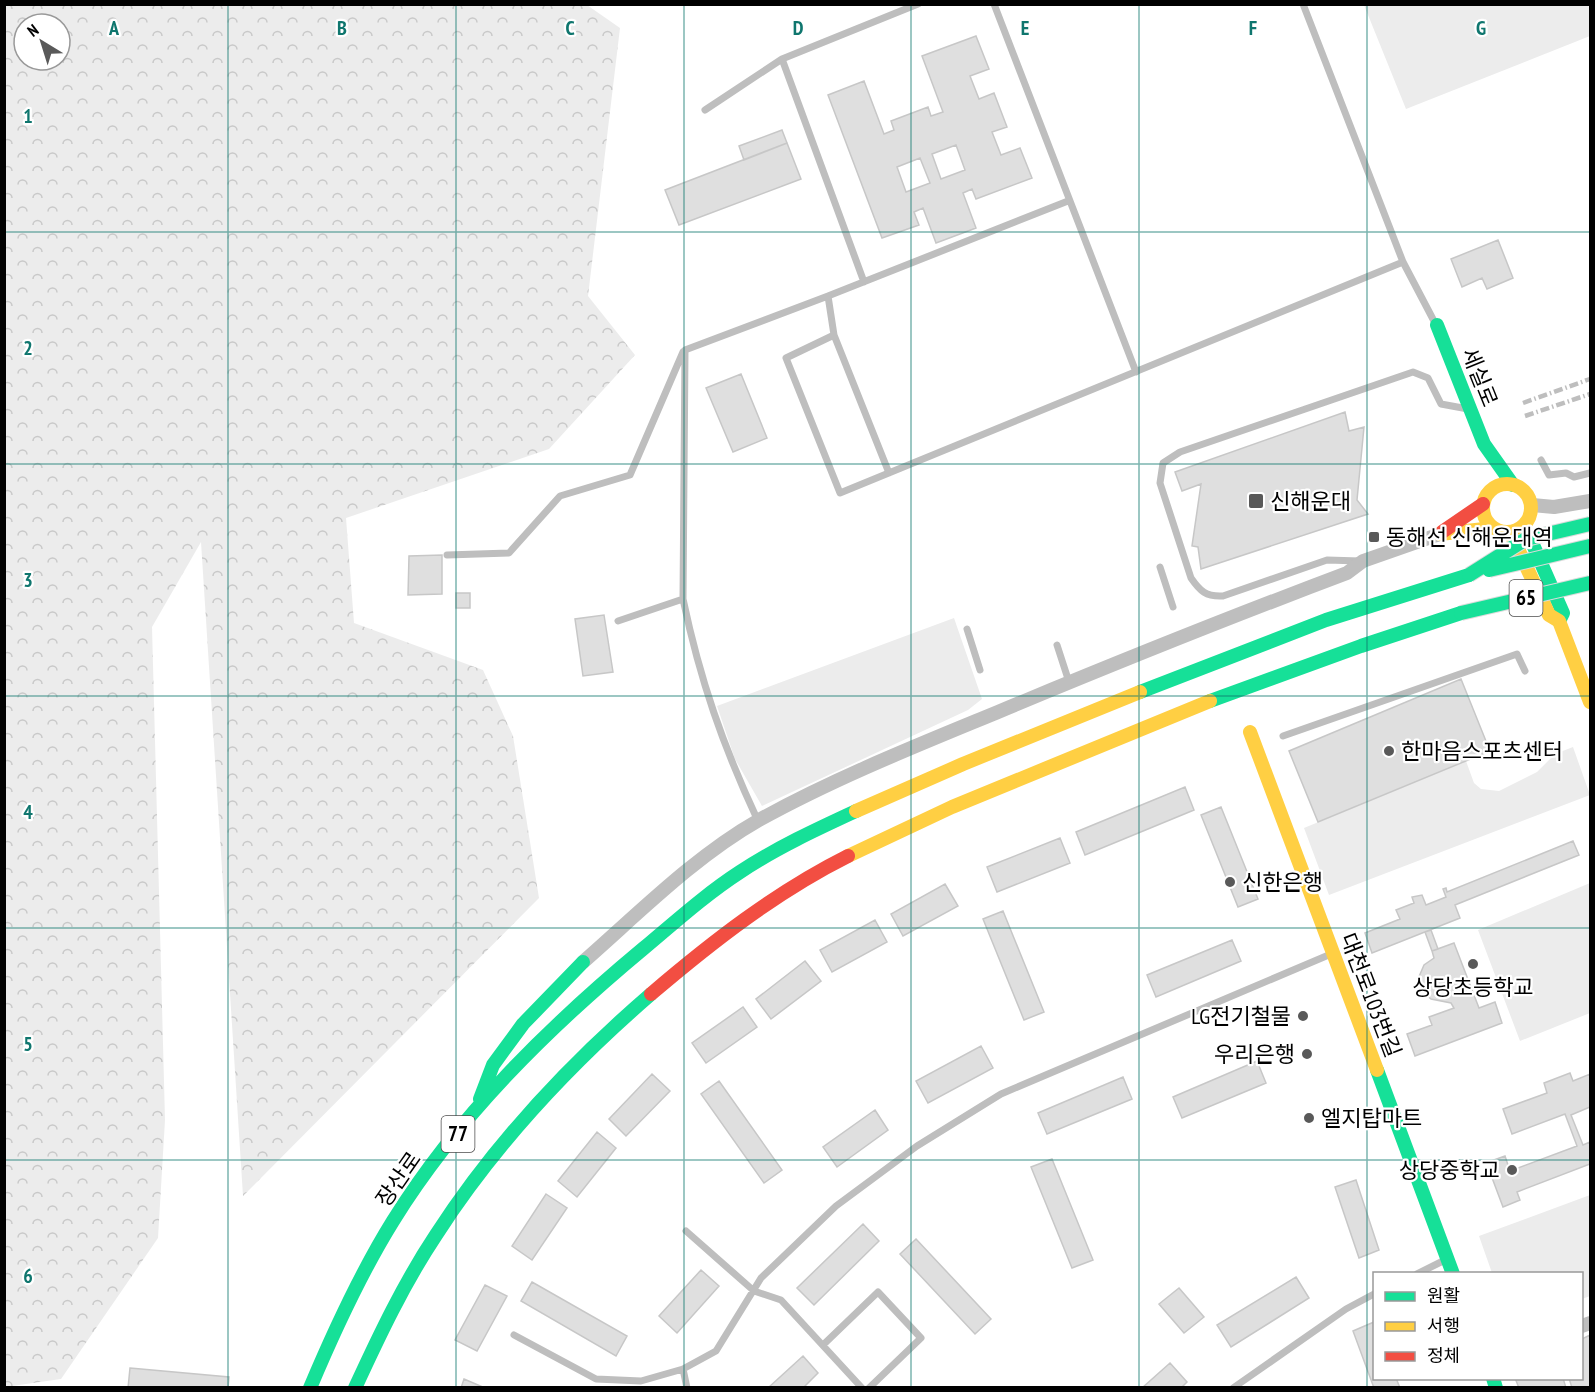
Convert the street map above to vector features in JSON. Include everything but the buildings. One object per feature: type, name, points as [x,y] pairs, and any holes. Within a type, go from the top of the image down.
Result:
[{"type":"main road","name":"세실로","points":[[1437,325],[1484,444],[1513,484],[1526,492],[1532,505]]},
{"type":"main road","name":"세실로","points":[[1484,444],[1485,518],[1493,528]]},
{"type":"main road","points":[[1440,534],[1486,499],[1500,485],[1513,484]]},
{"type":"main road","points":[[1440,534],[1493,528],[1510,532],[1524,526],[1529,520],[1532,505]]},
{"type":"main road","points":[[1469,575],[1526,539],[1590,524]]},
{"type":"main road","points":[[1524,526],[1563,613],[1559,621]]},
{"type":"main road","points":[[1510,532],[1549,615],[1559,621],[1590,702]]},
{"type":"main road","name":"65","points":[[1469,575],[1590,546]]},
{"type":"main road","name":"장산로","points":[[310,1388],[366,1266],[414,1190],[474,1114],[538,1042],[586,996],[747,868],[847,813],[1254,646],[1388,597],[1469,575]]},
{"type":"main road","name":"65","points":[[1461,614],[1590,583]]},
{"type":"main road","points":[[1461,614],[1496,619],[1569,604]]},
{"type":"main road","name":"77","points":[[355,1388],[404,1286],[449,1214],[507,1142],[570,1072],[631,1013],[693,960],[770,901],[866,846],[1138,729],[1402,631],[1461,614]]},
{"type":"main road","name":"대천로103번길","points":[[1250,732],[1452,1272]]},
{"type":"main road","points":[[474,1114],[493,1065],[523,1024],[583,962]]},
{"type":"street","points":[[1532,505],[1554,507],[1590,501]]},
{"type":"street","points":[[583,962],[691,867],[758,821],[863,770],[1069,682],[1347,573],[1363,561],[1440,534]]},
{"type":"lane","points":[[705,110],[782,59],[918,4]]},
{"type":"lane","points":[[994,4],[1068,201],[1136,372]]},
{"type":"lane","points":[[1303,4],[1403,262],[1437,325]]},
{"type":"lane","points":[[782,59],[864,282]]},
{"type":"lane","points":[[447,555],[509,553],[560,496],[630,474],[684,350],[1068,201]]},
{"type":"lane","points":[[834,335],[786,358],[840,493],[1403,262]]},
{"type":"lane","points":[[828,296],[834,335],[889,473]]},
{"type":"lane","points":[[684,350],[684,598],[697,663],[713,716],[732,765],[758,821]]},
{"type":"lane","points":[[1363,561],[1327,560],[1223,596],[1211,597],[1200,591],[1191,578],[1160,483],[1163,463],[1180,452],[1413,372],[1428,378],[1441,404],[1470,410]]},
{"type":"lane","points":[[1541,460],[1549,476],[1566,473],[1574,477],[1590,473]]},
{"type":"lane","points":[[1160,567],[1173,607]]},
{"type":"lane","points":[[618,621],[684,598]]},
{"type":"lane","points":[[967,629],[980,670]]},
{"type":"lane","points":[[1057,645],[1069,682]]},
{"type":"lane","points":[[1283,736],[1517,654],[1525,671]]},
{"type":"lane","points":[[514,1335],[596,1379],[641,1381],[683,1369],[716,1351],[761,1278],[836,1206],[917,1146],[1001,1095],[1333,953]]},
{"type":"lane","points":[[686,1231],[754,1291],[781,1300],[862,1388]]},
{"type":"lane","points":[[1421,1272],[1447,1258]]},
{"type":"lane","points":[[823,1345],[878,1292],[921,1338],[869,1388]]},
{"type":"lane","points":[[1233,1388],[1346,1309],[1373,1295]]},
{"type":"lane","points":[[683,1369],[687,1388]]},
{"type":"green space","points":[[4,5],[587,5],[620,28],[588,296],[635,355],[549,449],[346,518],[354,623],[483,670],[513,736],[539,898],[243,1196],[201,542],[152,627],[165,1120],[158,1238],[61,1379],[5,1387]]},
{"type":"green space","points":[[1364,5],[1590,5],[1590,36],[1406,109]]},
{"type":"green space","points":[[954,618],[982,699],[968,710],[762,806],[735,759],[717,706]]},
{"type":"green space","points":[[1573,747],[1590,795],[1329,895],[1304,828],[1466,761],[1474,783],[1481,789],[1499,791],[1537,772],[1555,754]]},
{"type":"green space","points":[[1590,883],[1590,1013],[1520,1041],[1478,930]]},
{"type":"green space","points":[[1590,1195],[1590,1296],[1583,1299],[1583,1272],[1492,1272],[1479,1236]]},
{"type":"railway","points":[[1523,403],[1590,379]]},
{"type":"railway","points":[[1525,416],[1590,394]]},
{"type":"traffic: fast","points":[[1437,325],[1484,444],[1513,485]]},
{"type":"traffic: fast","points":[[1469,575],[1526,539],[1590,524]]},
{"type":"traffic: fast","points":[[1489,570],[1590,546]]},
{"type":"traffic: fast","points":[[1534,547],[1563,613],[1559,621]]},
{"type":"traffic: fast","points":[[1140,692],[1326,620],[1469,575]]},
{"type":"traffic: fast","points":[[1461,613],[1590,583]]},
{"type":"traffic: fast","points":[[1210,701],[1361,646],[1461,613]]},
{"type":"traffic: fast","points":[[310,1388],[348,1303],[393,1221],[446,1145],[507,1075],[574,1009],[679,918],[715,890],[768,855],[856,811]]},
{"type":"traffic: fast","points":[[480,1099],[493,1065],[523,1024],[583,962]]},
{"type":"traffic: fast","points":[[355,1388],[413,1272],[483,1169],[563,1077],[651,994]]},
{"type":"traffic: fast","points":[[1377,1070],[1452,1272]]},
{"type":"traffic: fast","points":[[1494,1380],[1496,1388]]},
{"type":"traffic: slow","points":[[1502,484],[1512,484],[1524,491],[1531,503],[1531,508],[1531,513],[1524,525],[1512,532],[1502,532],[1487,521],[1483,513],[1483,503],[1494,488],[1502,484]]},
{"type":"traffic: slow","points":[[1440,534],[1493,528]]},
{"type":"traffic: slow","points":[[1510,532],[1549,615],[1559,621],[1590,702]]},
{"type":"traffic: slow","points":[[856,811],[963,764],[1140,692]]},
{"type":"traffic: slow","points":[[848,856],[952,807],[1210,701]]},
{"type":"traffic: slow","points":[[1250,732],[1377,1070]]},
{"type":"traffic: jam","points":[[1442,532],[1483,504]]},
{"type":"traffic: jam","points":[[651,994],[745,919],[795,885],[848,856]]},
{"type":"place","name":"신해운대","points":[[1256,501]]},
{"type":"place","name":"동해선 신해운대역","points":[[1374,537]]},
{"type":"place","name":"한마음스포츠센터","points":[[1389,751]]},
{"type":"place","name":"신한은행","points":[[1230,882]]},
{"type":"place","name":"상당초등학교","points":[[1473,964]]},
{"type":"place","name":"LG전기철물","points":[[1303,1016]]},
{"type":"place","name":"우리은행","points":[[1307,1054]]},
{"type":"place","name":"엘지탑마트","points":[[1309,1118]]},
{"type":"place","name":"상당중학교","points":[[1512,1170]]}]
